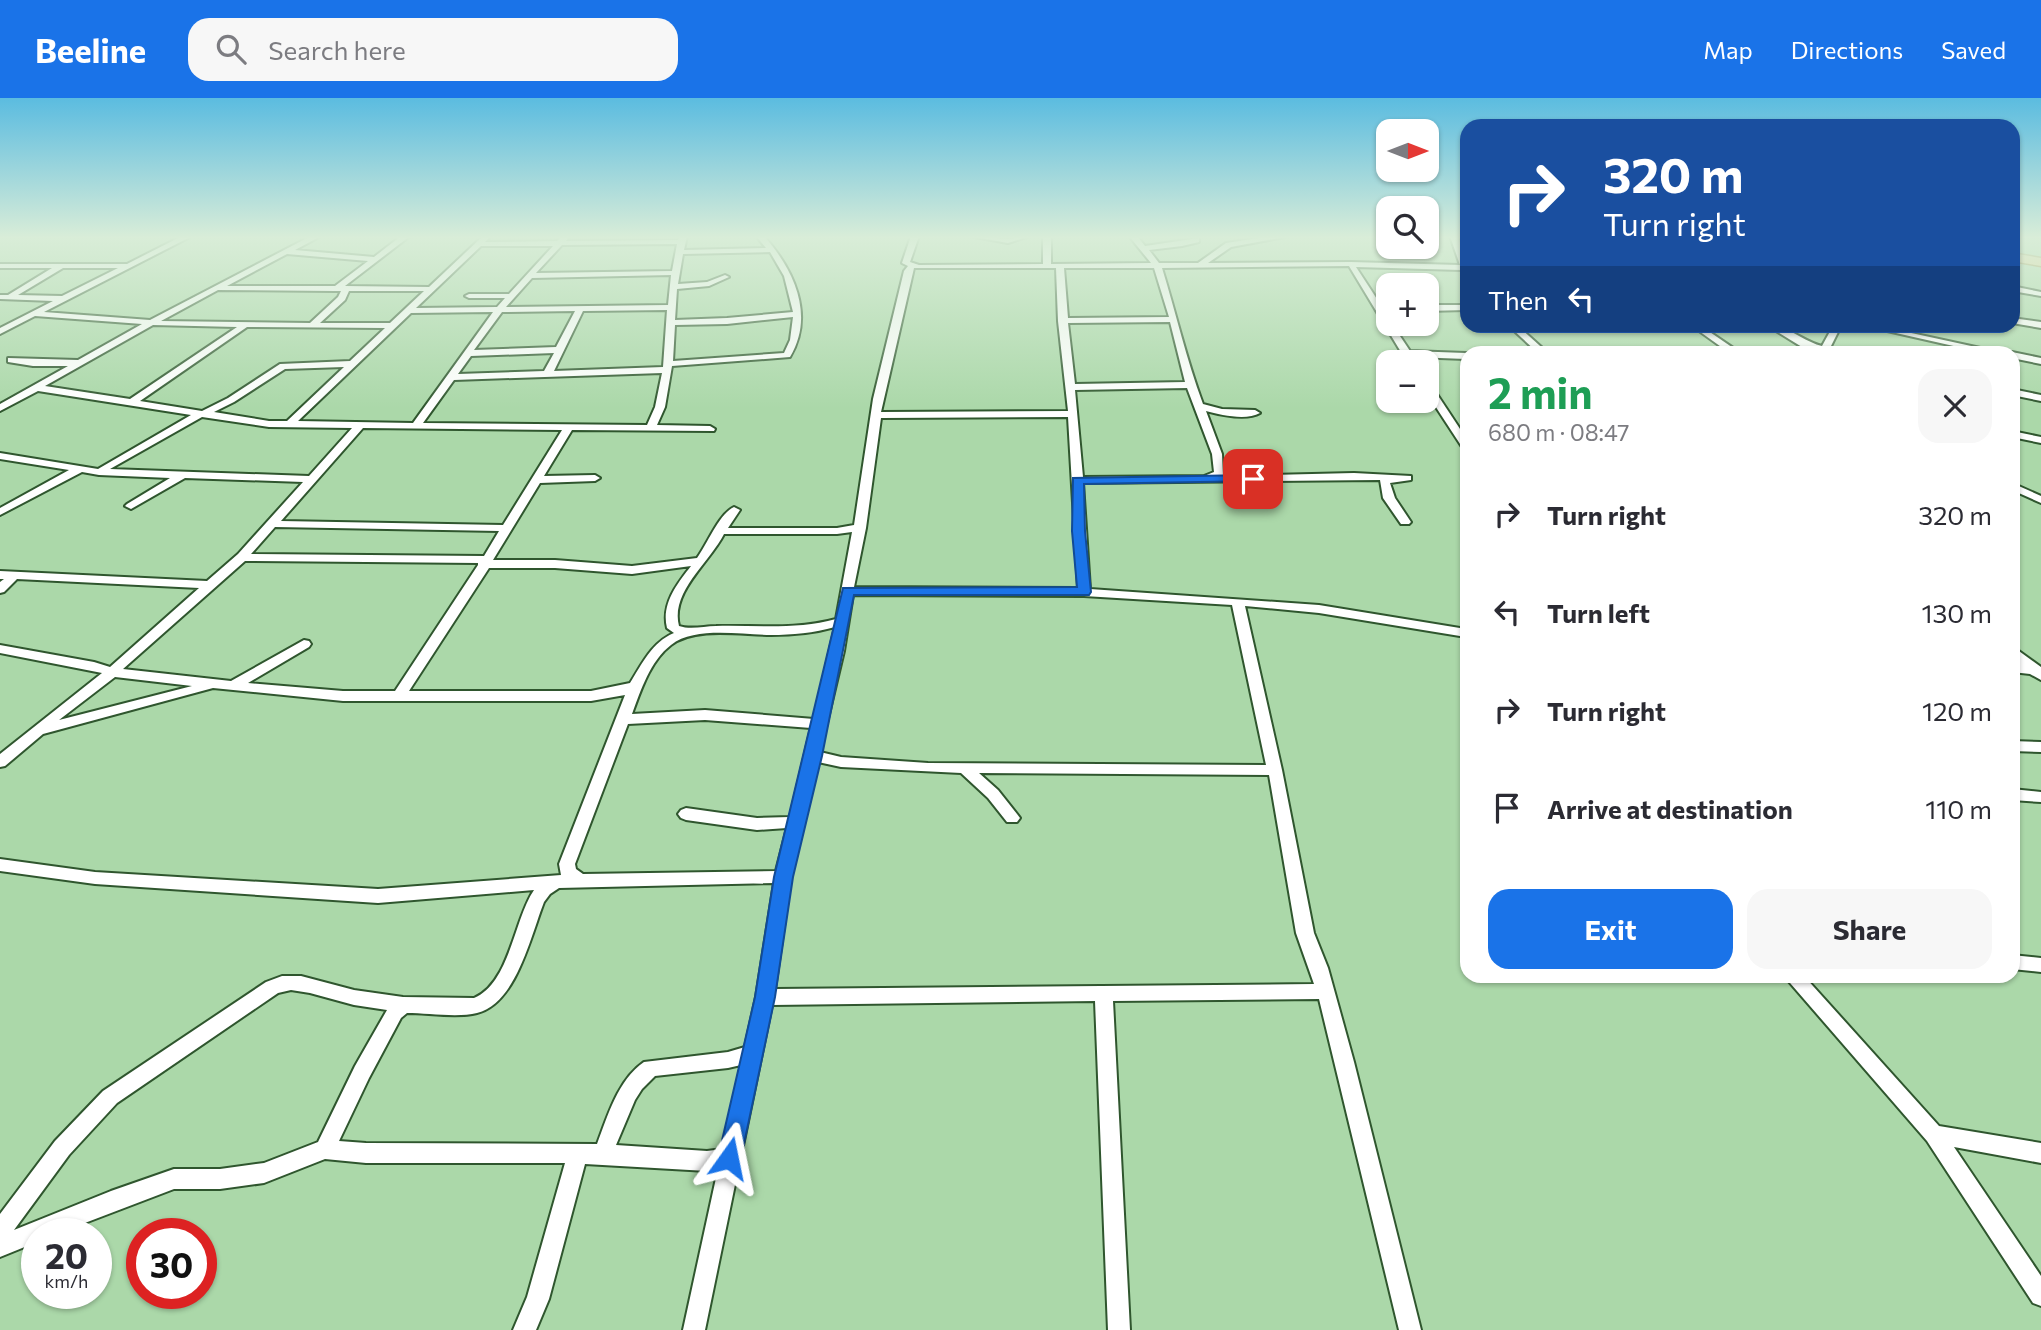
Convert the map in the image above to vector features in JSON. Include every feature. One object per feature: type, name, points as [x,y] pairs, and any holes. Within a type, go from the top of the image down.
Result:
[{"type":"street","points":[[2,330],[76,293]]},
{"type":"street","points":[[0,408],[205,293]]},
{"type":"street","points":[[311,326],[342,298],[341,293]]},
{"type":"street","points":[[292,424],[396,326],[426,293]]},
{"type":"street","points":[[417,424],[498,311],[514,293]]},
{"type":"street","points":[[652,426],[660,408],[667,367],[672,293]]},
{"type":"street","points":[[449,377],[547,375],[787,355],[798,328],[795,293]]},
{"type":"street","points":[[694,1330],[765,997],[783,877],[813,756],[848,591],[876,415],[903,293]]},
{"type":"street","points":[[1060,293],[1073,414],[1078,480],[1078,531],[1084,592]]},
{"type":"street","points":[[1166,293],[1185,369],[1210,431],[1219,468],[1219,474],[1215,478],[1205,479]]},
{"type":"street","points":[[469,296],[512,296]]},
{"type":"street","points":[[5,297],[65,299]]},
{"type":"street","points":[[411,311],[670,307]]},
{"type":"street","points":[[1439,307],[1460,308]]},
{"type":"street","points":[[547,375],[580,309]]},
{"type":"street","points":[[36,314],[151,323],[396,326]]},
{"type":"street","points":[[2,330],[57,314]]},
{"type":"street","points":[[671,323],[704,323],[796,314]]},
{"type":"street","points":[[1062,321],[1174,319]]},
{"type":"street","points":[[2020,321],[2041,325]]},
{"type":"street","points":[[131,403],[245,325]]},
{"type":"street","points":[[1521,333],[1535,346]]},
{"type":"street","points":[[1706,333],[1726,346]]},
{"type":"street","points":[[1784,333],[1808,346]]},
{"type":"street","points":[[1925,333],[1974,346]]},
{"type":"street","points":[[469,353],[559,350]]},
{"type":"street","points":[[1439,357],[1460,356]]},
{"type":"street","points":[[2020,357],[2041,361]]},
{"type":"street","points":[[11,360],[82,363]]},
{"type":"street","points":[[99,472],[231,400],[283,366],[353,364]]},
{"type":"street","points":[[1069,387],[1191,385]]},
{"type":"street","points":[[38,388],[249,422],[652,426],[710,429]]},
{"type":"street","points":[[2020,394],[2041,398]]},
{"type":"street","points":[[1439,404],[1460,436]]},
{"type":"street","points":[[1200,406],[1222,412],[1255,413]]},
{"type":"street","points":[[876,415],[1073,414]]},
{"type":"street","points":[[0,762],[113,672],[242,557],[361,424]]},
{"type":"street","points":[[399,696],[570,426]]},
{"type":"street","points":[[2020,436],[2041,440]]},
{"type":"street","points":[[0,456],[99,472],[310,480]]},
{"type":"street","points":[[0,512],[78,470]]},
{"type":"street","points":[[131,506],[184,474]]},
{"type":"street","points":[[1389,477],[1384,482],[1385,489],[1405,522]]},
{"type":"street","points":[[535,480],[595,478]]},
{"type":"street","points":[[1078,480],[1408,478]]},
{"type":"street","points":[[2020,487],[2041,485]]},
{"type":"street","points":[[2020,489],[2041,499]]},
{"type":"street","points":[[688,634],[673,628],[670,614],[681,589],[734,510]]},
{"type":"street","points":[[270,524],[507,528]]},
{"type":"street","points":[[719,531],[837,531],[860,528]]},
{"type":"street","points":[[242,557],[555,564],[632,570],[699,561]]},
{"type":"street","points":[[0,575],[209,585]]},
{"type":"street","points":[[0,589],[14,576]]},
{"type":"street","points":[[848,591],[1084,592],[1238,602],[1319,609],[1460,631]]},
{"type":"street","points":[[1238,602],[1275,770],[1305,933],[1319,968],[1345,1062],[1410,1330]]},
{"type":"street","points":[[576,880],[568,872],[567,864],[636,686],[651,659],[663,646],[673,638],[703,631],[804,631],[841,622]]},
{"type":"street","points":[[233,686],[304,644]]},
{"type":"street","points":[[0,649],[113,672],[215,685],[343,696],[610,694],[636,686]]},
{"type":"street","points":[[2020,657],[2039,672]]},
{"type":"street","points":[[2020,669],[2039,672]]},
{"type":"street","points":[[37,731],[215,685]]},
{"type":"street","points":[[610,694],[623,699],[627,714]]},
{"type":"street","points":[[627,714],[705,715],[820,724]]},
{"type":"street","points":[[2020,746],[2041,747]]},
{"type":"street","points":[[813,756],[842,762],[965,769],[1275,770]]},
{"type":"street","points":[[965,769],[993,794],[1012,818]]},
{"type":"street","points":[[2020,795],[2041,797]]},
{"type":"street","points":[[686,814],[712,816],[747,824],[797,822]]},
{"type":"street","points":[[0,873],[8,866],[95,878],[378,896],[576,880],[783,877]]},
{"type":"street","points":[[0,1231],[62,1148],[110,1097],[154,1065],[188,1047],[279,984],[297,982],[349,997],[402,1005],[484,1005],[491,1000],[506,975],[537,899],[544,889],[556,882]]},
{"type":"street","points":[[2020,963],[2041,965]]},
{"type":"street","points":[[1799,983],[1934,1134],[2041,1295]]},
{"type":"street","points":[[765,997],[1325,991]]},
{"type":"street","points":[[1104,994],[1119,1330]]},
{"type":"street","points":[[325,1149],[362,1072],[395,1012],[402,1005]]},
{"type":"street","points":[[603,1154],[620,1112],[643,1072],[651,1068],[728,1060],[752,1053]]},
{"type":"street","points":[[1934,1134],[2041,1153]]},
{"type":"street","points":[[0,1246],[111,1201],[174,1179],[220,1179],[264,1173],[325,1149],[366,1153],[578,1153],[708,1161],[729,1158]]},
{"type":"street","points":[[524,1330],[545,1276],[578,1153]]},
{"type":"route","points":[[729,1158],[765,997],[783,877],[813,756],[848,591],[1084,592],[1078,531],[1078,480],[1253,479]]}]
